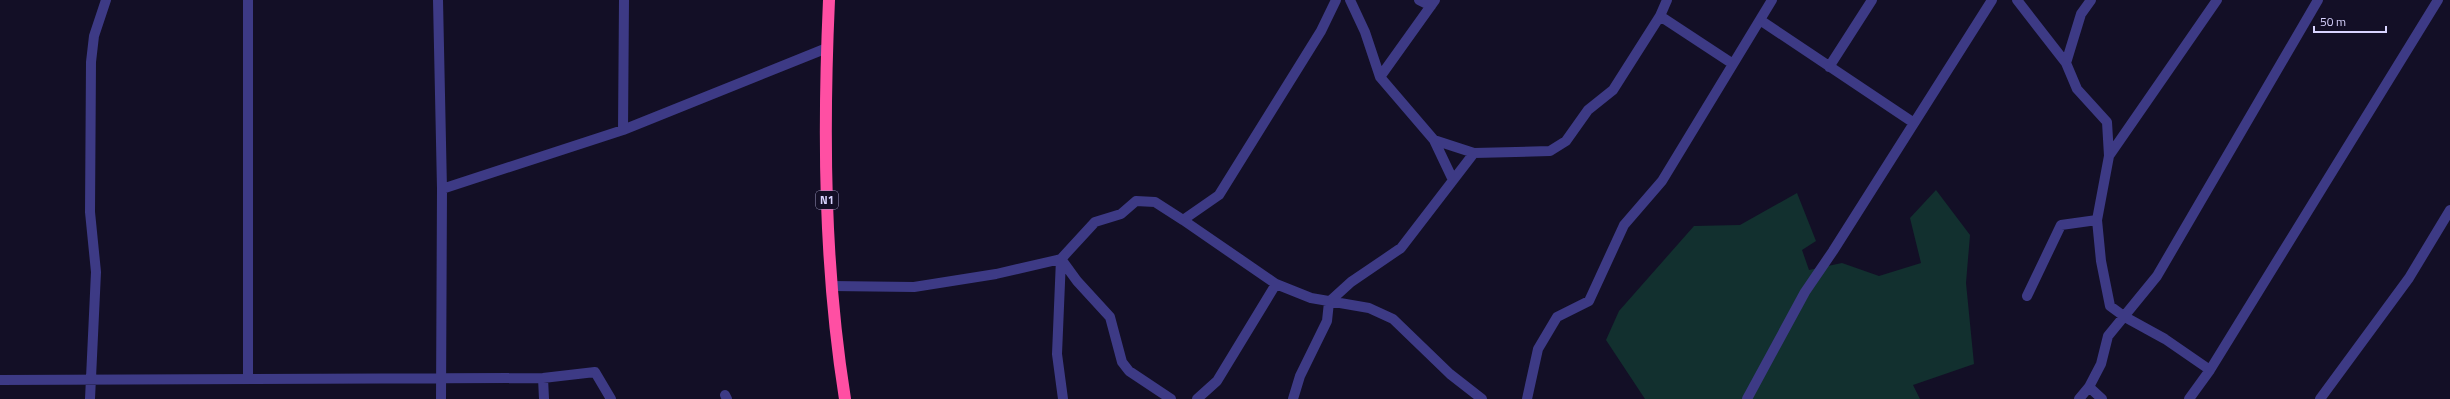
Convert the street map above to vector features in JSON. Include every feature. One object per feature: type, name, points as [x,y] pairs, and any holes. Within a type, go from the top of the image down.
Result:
[{"type":"highway","name":"N1","points":[[829,0],[826,176],[834,323],[845,399]]},
{"type":"street","points":[[90,399],[96,272],[90,212],[91,62],[94,36],[106,0]]},
{"type":"street","points":[[248,0],[248,379]]},
{"type":"street","points":[[438,0],[442,189],[441,399]]},
{"type":"street","points":[[623,130],[624,0]]},
{"type":"street","points":[[1183,220],[1219,195],[1321,31],[1336,0]]},
{"type":"street","points":[[1350,0],[1365,32],[1380,77],[1434,140],[1453,180]]},
{"type":"street","points":[[1380,77],[1433,3],[1418,0]]},
{"type":"street","points":[[1434,140],[1474,153],[1550,151],[1566,141],[1588,110],[1613,90],[1660,16],[1667,0]]},
{"type":"street","points":[[1527,399],[1538,349],[1557,317],[1588,301],[1624,225],[1662,182],[1772,0]]},
{"type":"street","points":[[1829,67],[1872,0]]},
{"type":"street","points":[[1747,399],[1805,292],[1830,256],[1992,0]]},
{"type":"street","points":[[2017,0],[2066,63],[2077,89],[2107,122],[2109,156],[2097,220],[2101,261],[2110,306],[2125,317],[2165,339],[2210,370]]},
{"type":"street","points":[[2066,63],[2081,14],[2091,0]]},
{"type":"street","points":[[2109,156],[2217,0]]},
{"type":"street","points":[[2079,399],[2089,387],[2101,364],[2108,336],[2157,276],[2318,0]]},
{"type":"street","points":[[2189,399],[2210,370],[2438,0]]},
{"type":"street","points":[[1660,16],[1733,64]]},
{"type":"street","points":[[1760,20],[1914,123]]},
{"type":"street","points":[[442,189],[623,130],[827,48]]},
{"type":"street","points":[[1293,399],[1300,376],[1327,321],[1329,302],[1351,282],[1401,248],[1474,153]]},
{"type":"street","points":[[831,286],[914,287],[996,274],[1061,259],[1095,222],[1120,214],[1136,201],[1155,202],[1276,284],[1329,302],[1369,308],[1393,319],[1450,374],[1482,399]]},
{"type":"street","points":[[2320,399],[2409,278],[2450,210]]},
{"type":"street","points":[[2027,296],[2061,225],[2097,220]]},
{"type":"street","points":[[1061,259],[1057,354],[1063,399]]},
{"type":"street","points":[[1061,259],[1077,281],[1110,317],[1122,362],[1129,372],[1171,399]]},
{"type":"street","points":[[1198,399],[1217,381],[1276,284]]},
{"type":"street","points":[[0,380],[441,377],[543,378],[595,372],[611,399]]},
{"type":"street","points":[[543,378],[544,399]]},
{"type":"street","points":[[2089,387],[2102,399]]},
{"type":"green space","points":[[1936,190],[1970,235],[1966,283],[1974,364],[1913,385],[1920,399],[1645,399],[1606,340],[1619,311],[1694,226],[1740,225],[1797,193],[1816,241],[1802,250],[1809,270],[1842,263],[1879,276],[1921,263],[1910,218]]}]
